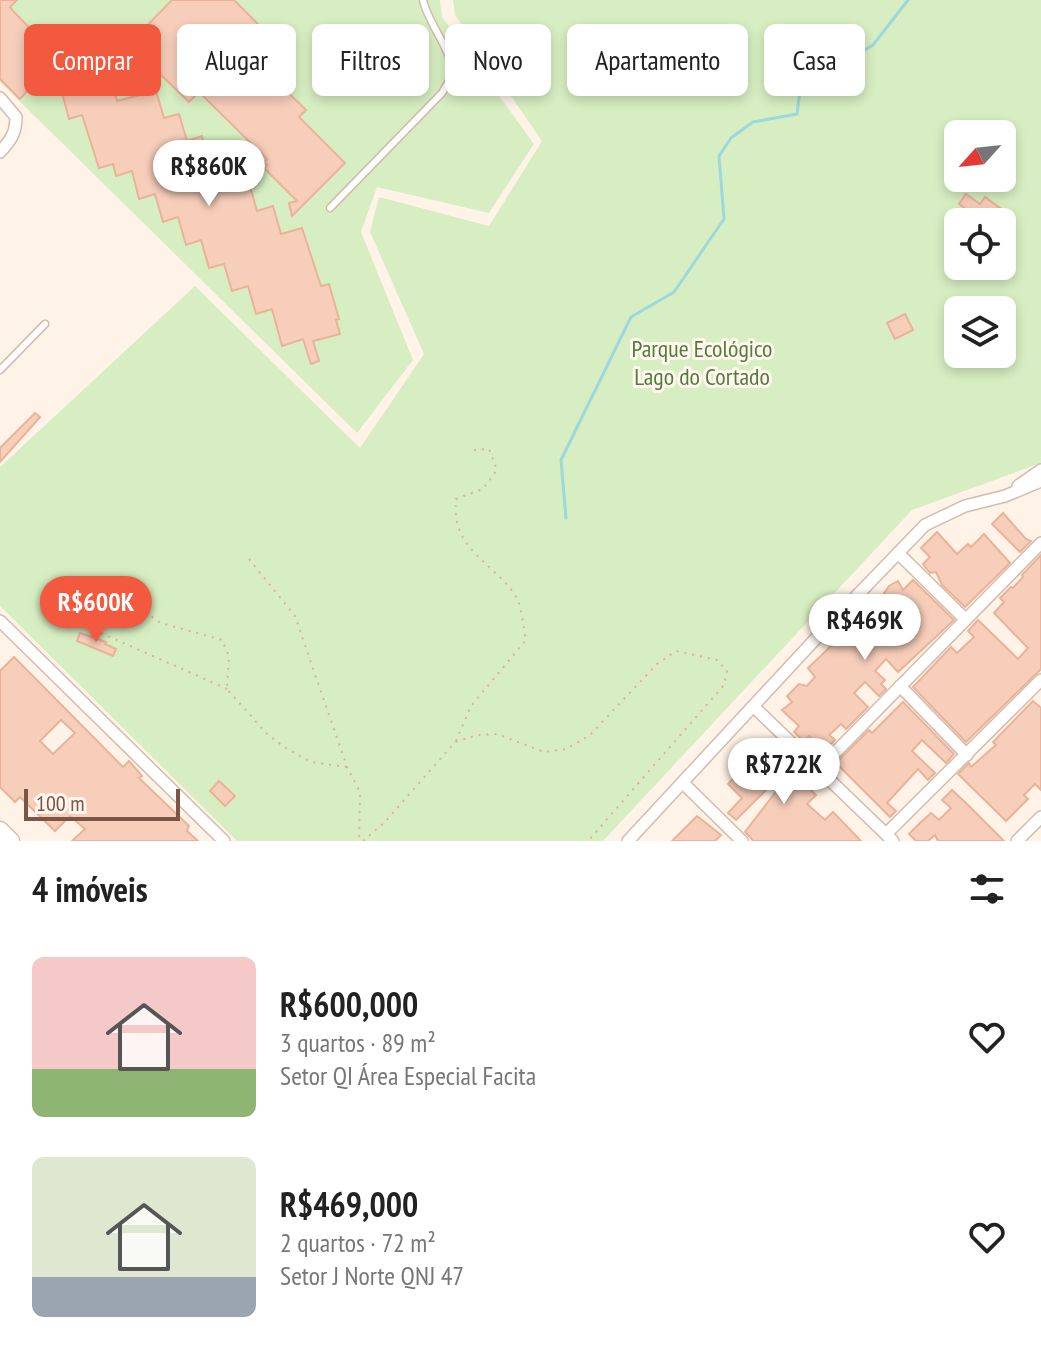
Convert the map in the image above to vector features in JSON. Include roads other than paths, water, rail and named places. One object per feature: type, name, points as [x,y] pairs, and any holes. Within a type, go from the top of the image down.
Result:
[{"type":"street","points":[[0,98],[16,117],[12,139],[0,152]]},
{"type":"street","points":[[1005,496],[1041,470]]},
{"type":"street","points":[[628,841],[925,525],[965,506],[1005,496],[1041,481]]},
{"type":"street","points":[[819,769],[1041,543]]},
{"type":"street","points":[[898,553],[965,619]]},
{"type":"street","points":[[0,621],[224,841]]},
{"type":"street","points":[[754,707],[890,837],[967,755],[1036,693],[1041,680]]},
{"type":"street","points":[[900,686],[967,755]]},
{"type":"street","points":[[683,783],[742,841]]},
{"type":"street","points":[[1017,841],[1039,823]]},
{"type":"street","points":[[0,830],[11,841]]},
{"type":"lane","points":[[330,208],[442,93],[450,78],[452,65],[425,11],[423,0]]},
{"type":"lane","points":[[0,370],[45,324]]},
{"type":"waterway","points":[[566,518],[561,460],[631,317],[674,292],[724,219],[719,156],[731,138],[753,122],[797,114],[803,67],[837,49],[858,54],[873,45],[908,0]]},
{"type":"park label","name":"Parque Ecológico Lago do Cortado","points":[[702,363]]}]
